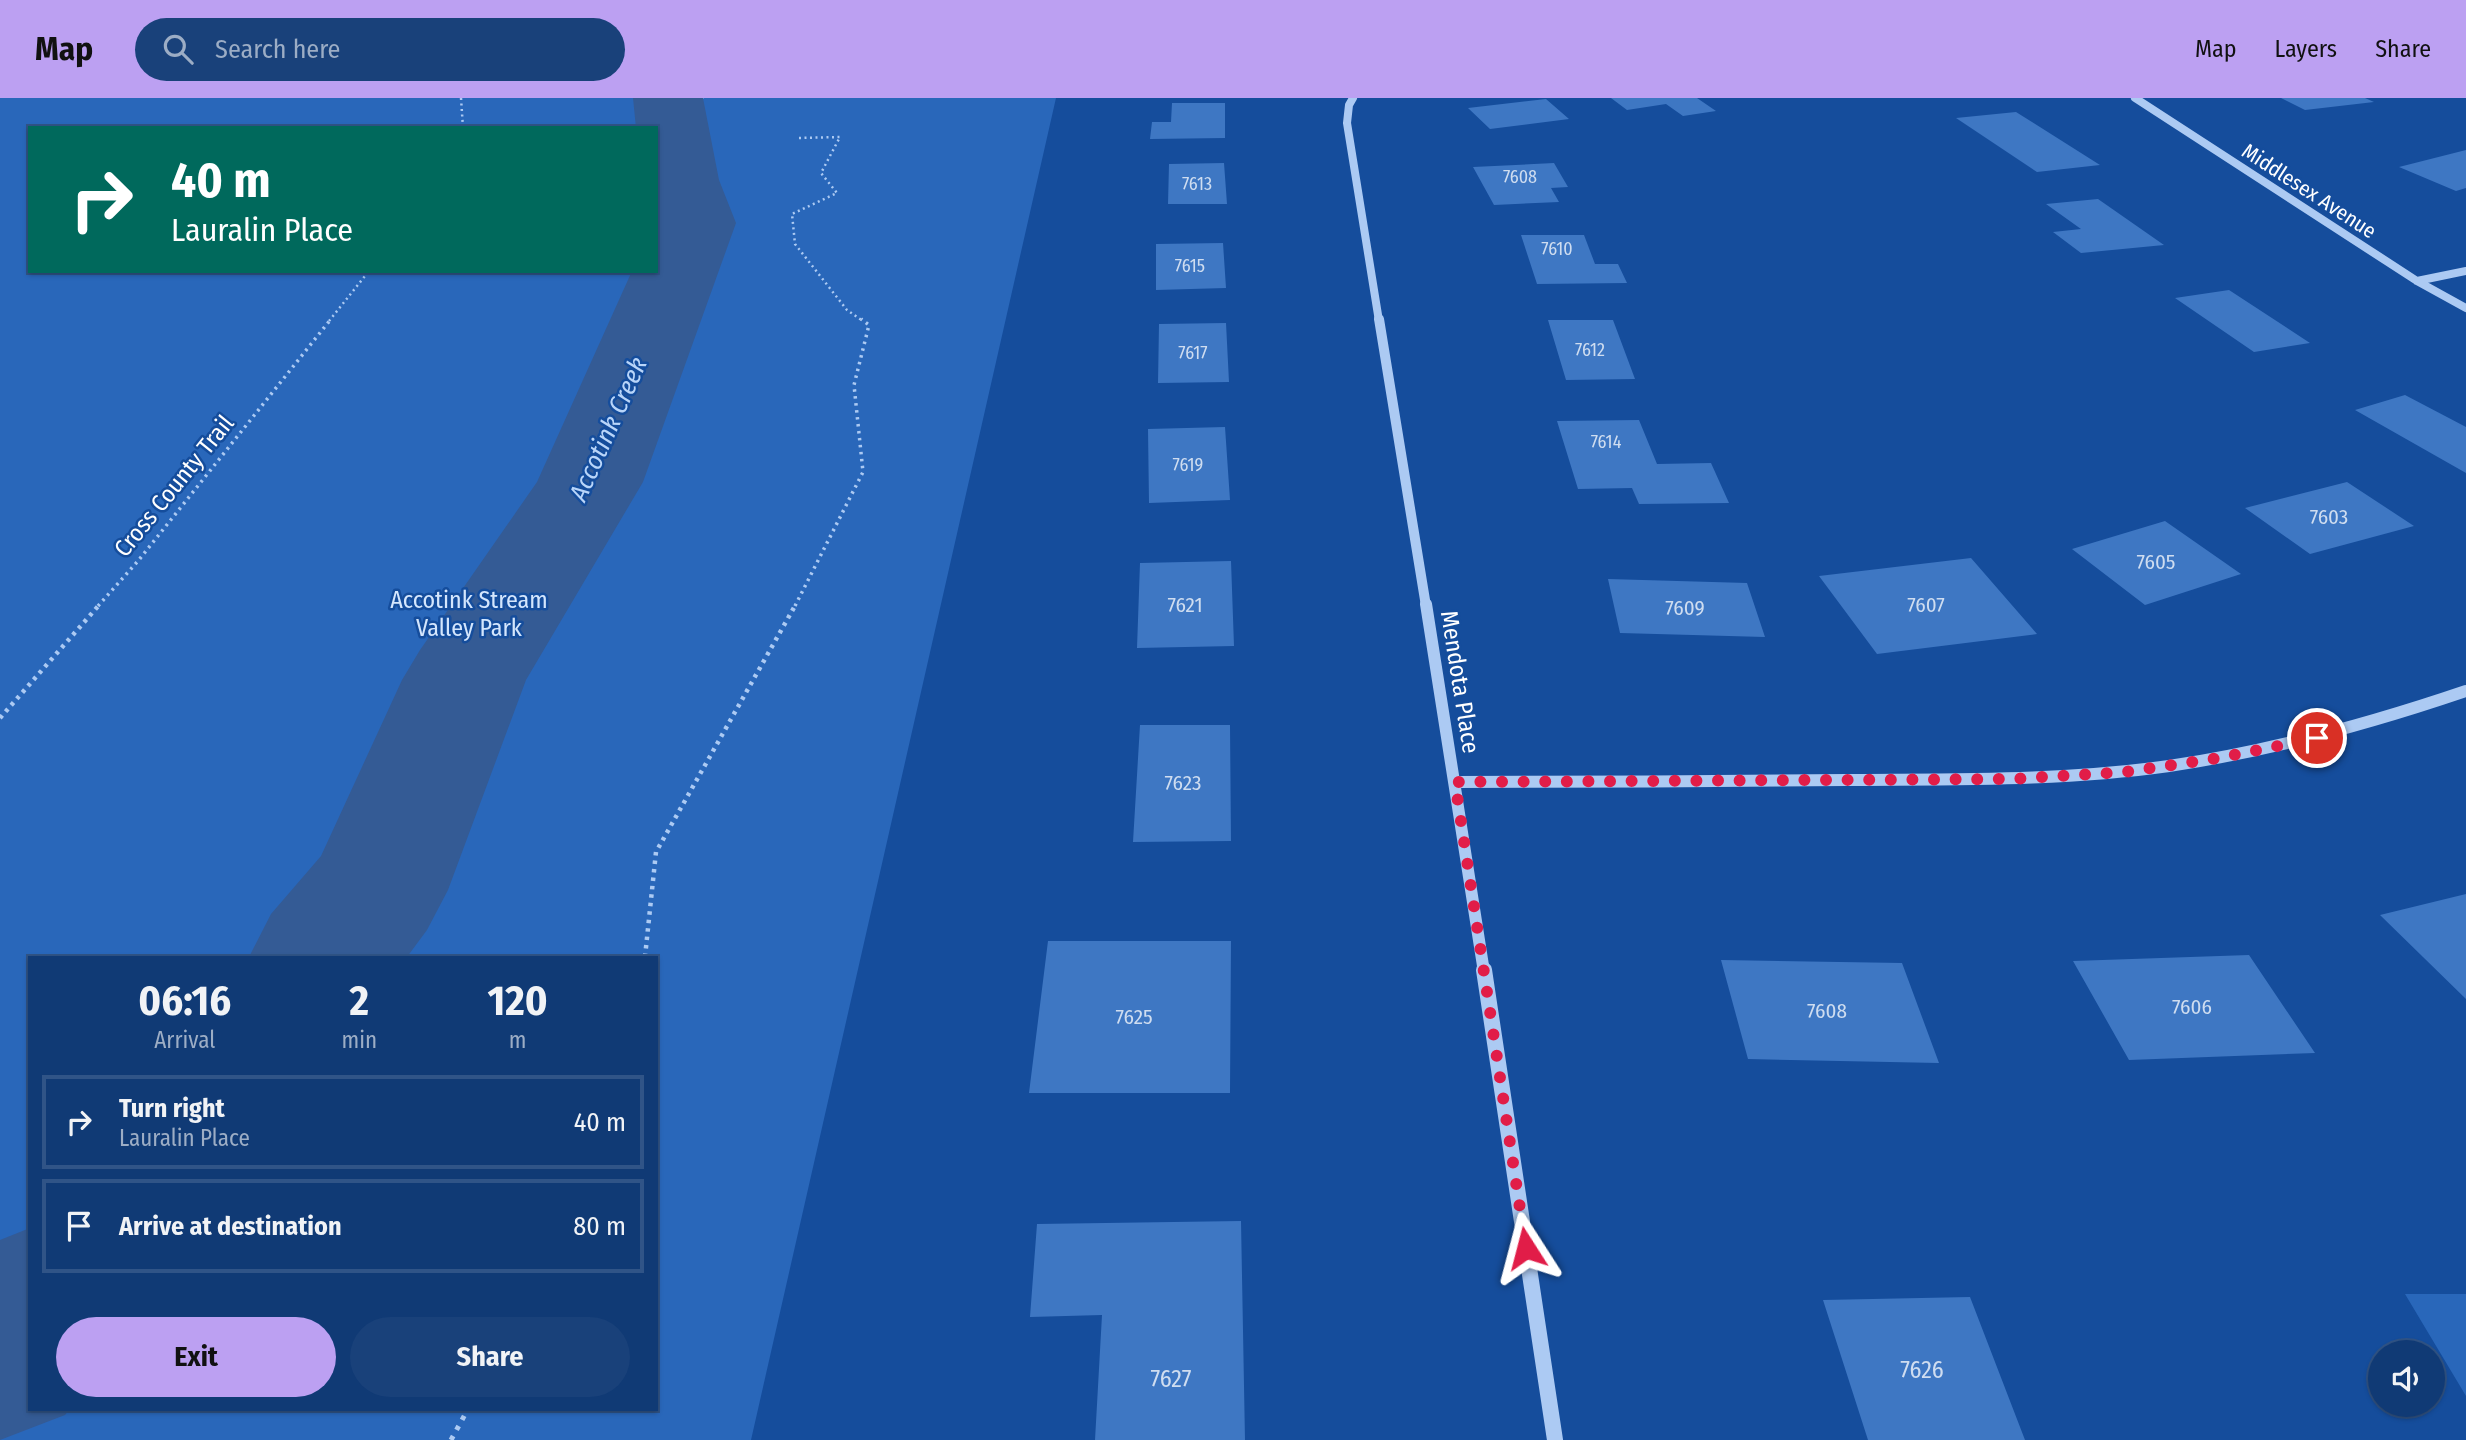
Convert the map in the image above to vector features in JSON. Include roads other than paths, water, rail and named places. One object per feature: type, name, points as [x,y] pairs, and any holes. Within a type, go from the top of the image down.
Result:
[{"type":"street","name":"Mendota Place","points":[[1353,98],[1349,105],[1347,123],[1455,782],[1555,1440]]},
{"type":"street","name":"Middlesex Avenue","points":[[2135,98],[2417,281],[2466,308]]},
{"type":"street","points":[[2417,281],[2466,271]]},
{"type":"street","points":[[1455,782],[2011,779],[2125,772],[2219,758],[2317,738],[2397,716],[2466,691]]},
{"type":"waterway","name":"Accotink Creek","points":[[324,956],[377,890],[464,680],[590,482],[695,223],[680,180],[668,98]]},
{"type":"waterway","points":[[670,120],[698,98]]},
{"type":"waterway","name":"Accotink Creek","points":[[0,1350],[28,1320]]},
{"type":"park label","name":"Accotink Stream Valley Park","points":[[469,614]]}]
